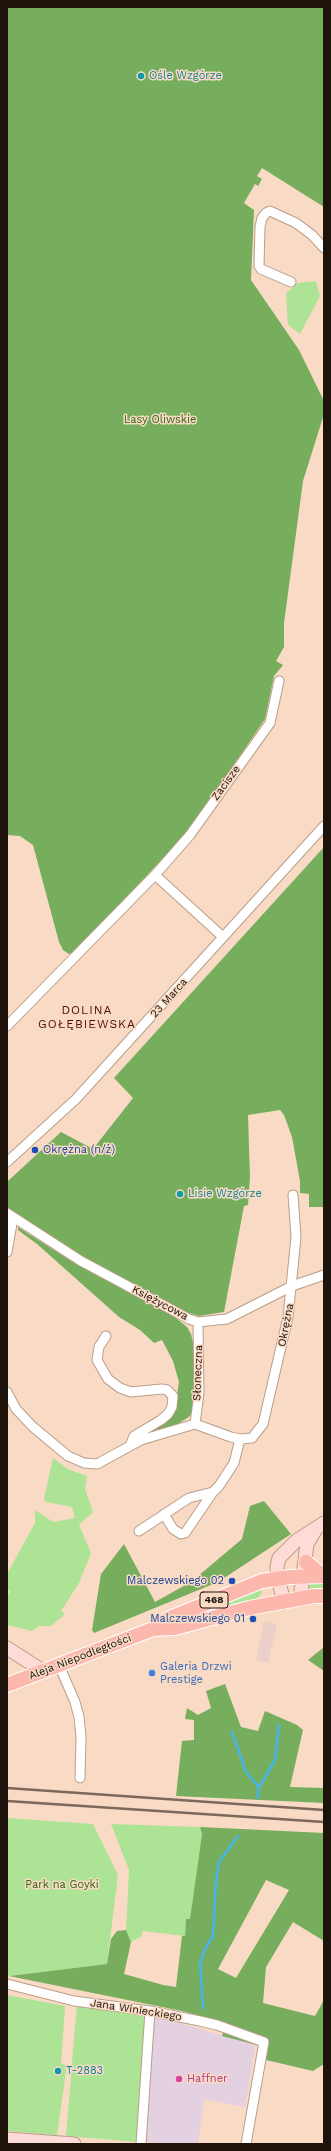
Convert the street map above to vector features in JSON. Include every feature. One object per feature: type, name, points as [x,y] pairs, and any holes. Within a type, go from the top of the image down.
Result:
[{"type":"main road","points":[[300,1599],[306,1562],[306,1544],[320,1526]]},
{"type":"main road","points":[[284,1602],[278,1579],[277,1567],[279,1558],[296,1541],[320,1526]]},
{"type":"main road","points":[[306,1562],[324,1576]]},
{"type":"main road","name":"Aleja Niepodległości","points":[[7,1685],[153,1629],[170,1618],[262,1581],[304,1576],[324,1576]]},
{"type":"main road","name":"Aleja Niepodległości","points":[[153,1629],[175,1628],[248,1608],[324,1596]]},
{"type":"main road","points":[[7,1648],[43,1671]]},
{"type":"main road","points":[[7,2140],[74,2144]]},
{"type":"street","points":[[291,282],[262,269],[259,266],[260,227],[262,218],[266,213],[270,211],[296,222],[312,234],[324,248]]},
{"type":"street","name":"Zacisze","points":[[7,1026],[155,875],[190,835],[270,722],[279,681]]},
{"type":"street","name":"23 Marca","points":[[7,1162],[76,1099],[324,826]]},
{"type":"street","points":[[155,875],[223,937]]},
{"type":"street","name":"Okrężna","points":[[240,1439],[252,1438],[263,1424],[288,1317],[296,1237],[293,1195]]},
{"type":"street","points":[[7,1252],[10,1216]]},
{"type":"street","name":"Księżycowa","points":[[10,1216],[81,1261],[189,1319],[198,1322],[227,1319],[292,1286],[324,1275]]},
{"type":"street","name":"Słoneczna","points":[[194,1424],[199,1393],[198,1322]]},
{"type":"street","points":[[106,1336],[99,1347],[97,1360],[108,1379],[120,1388],[131,1392],[162,1389],[167,1390],[173,1396],[172,1407],[168,1414],[156,1424],[134,1436],[130,1446]]},
{"type":"street","points":[[7,1392],[16,1408],[24,1418],[68,1456],[76,1460],[97,1464],[141,1440],[194,1424],[240,1439],[230,1472],[213,1492],[185,1533],[181,1534],[173,1529],[164,1514]]},
{"type":"street","points":[[139,1531],[189,1498],[213,1492]]},
{"type":"street","points":[[59,1665],[79,1717],[81,1737],[80,1778]]},
{"type":"street","name":"Jana Winieckiego","points":[[7,1984],[74,2001],[150,2011],[217,2025],[264,2042],[246,2144]]},
{"type":"street","points":[[141,2144],[150,2011]]},
{"type":"shaded area","points":[[264,1621],[277,1624],[268,1663],[256,1660]]},
{"type":"shaded area","points":[[147,2017],[166,2019],[251,2044],[255,2048],[245,2107],[204,2099],[198,2144],[138,2142]]},
{"type":"green space","name":"Lasy Oliwskie","points":[[7,7],[324,7],[324,207],[262,168],[257,176],[262,179],[258,186],[255,184],[244,203],[254,210],[251,280],[299,350],[324,401],[324,414],[303,481],[284,623],[284,647],[276,661],[283,665],[274,676],[265,719],[187,833],[75,951],[69,954],[63,950],[59,942],[33,845],[20,836],[7,835]]},
{"type":"green space","points":[[316,281],[320,296],[300,334],[288,325],[286,293],[298,283]]},
{"type":"green space","points":[[324,847],[324,1207],[309,1207],[309,1194],[300,1193],[300,1181],[292,1137],[284,1115],[280,1110],[248,1115],[250,1177],[248,1205],[244,1206],[224,1312],[199,1316],[186,1312],[88,1261],[7,1208],[8,1181],[61,1132],[93,1149],[133,1098],[114,1078]]},
{"type":"green space","points":[[18,1227],[76,1264],[160,1305],[187,1327],[191,1334],[197,1359],[194,1404],[190,1416],[175,1426],[160,1430],[152,1429],[174,1414],[179,1382],[173,1361],[162,1340],[154,1343],[140,1330],[119,1317],[37,1244],[18,1230]]},
{"type":"green space","points":[[53,1458],[68,1469],[87,1476],[85,1489],[93,1512],[79,1525],[91,1553],[79,1583],[61,1611],[65,1614],[51,1626],[39,1626],[32,1631],[7,1625],[7,1597],[10,1591],[7,1590],[7,1574],[35,1523],[35,1510],[53,1522],[75,1518],[72,1507],[46,1502],[44,1499]]},
{"type":"green space","points":[[264,1501],[291,1534],[218,1582],[94,1633],[92,1630],[101,1574],[124,1544],[155,1602],[191,1582],[242,1539],[250,1506]]},
{"type":"green space","points":[[310,1582],[324,1582],[324,1591],[307,1590]]},
{"type":"green space","points":[[259,1588],[262,1592],[258,1598],[182,1619]]},
{"type":"green space","points":[[324,1647],[324,1671],[308,1660]]},
{"type":"green space","points":[[225,1684],[241,1727],[258,1731],[265,1711],[297,1725],[303,1730],[290,1787],[324,1788],[324,1803],[176,1796],[182,1741],[194,1740],[194,1720],[185,1719],[187,1708],[198,1715],[211,1708],[206,1691]]},
{"type":"green space","name":"Park na Goyki","points":[[7,1818],[93,1824],[118,1875],[107,1964],[7,1976]]},
{"type":"green space","points":[[111,1824],[200,1827],[202,1834],[190,1920],[186,1919],[185,1936],[142,1931],[142,1936],[131,1942],[126,1930],[129,1870]]},
{"type":"green space","points":[[200,1827],[324,1833],[324,1941],[293,1922],[266,1967],[263,2003],[315,2016],[324,2000],[324,2064],[313,2071],[266,2060],[268,2048],[222,2036],[227,2023],[182,2011],[9,1976],[107,1964],[111,1939],[117,1931],[126,1930],[131,1942],[124,1974],[163,1985],[176,1987],[182,1936],[185,1936],[186,1919],[190,1919],[202,1834]],"holes":[[[266,1880],[289,1890],[236,1978],[218,1969]]]},
{"type":"green space","points":[[7,1995],[65,2006],[61,2064],[67,2065],[57,2135],[7,2131]]},
{"type":"green space","points":[[77,2003],[147,2017],[138,2142],[66,2136]]},
{"type":"waterway","points":[[258,1798],[258,1789],[275,1760],[279,1725]]},
{"type":"waterway","points":[[232,1732],[246,1772],[259,1787]]},
{"type":"waterway","points":[[203,2008],[200,1964],[205,1949],[213,1936],[216,1880],[219,1862],[238,1836]]},
{"type":"railway","points":[[7,1788],[324,1810]]},
{"type":"railway","points":[[7,1801],[324,1822]]},
{"type":"place","name":"Ośle Wzgórze","points":[[141,76]]},
{"type":"place","name":"Okrężna (n/ż)","points":[[35,1150]]},
{"type":"place","name":"Lisie Wzgórze","points":[[180,1194]]},
{"type":"place","name":"Malczewskiego 02","points":[[232,1581]]},
{"type":"place","name":"Malczewskiego 01","points":[[253,1619]]},
{"type":"place","name":"Galeria Drzwi Prestige","points":[[152,1673]]},
{"type":"place","name":"T-2883","points":[[58,2071]]},
{"type":"place","name":"Haffner","points":[[179,2079]]},
{"type":"district","name":"DOLINA GOŁĘBIEWSKA","points":[[87,1017]]}]
